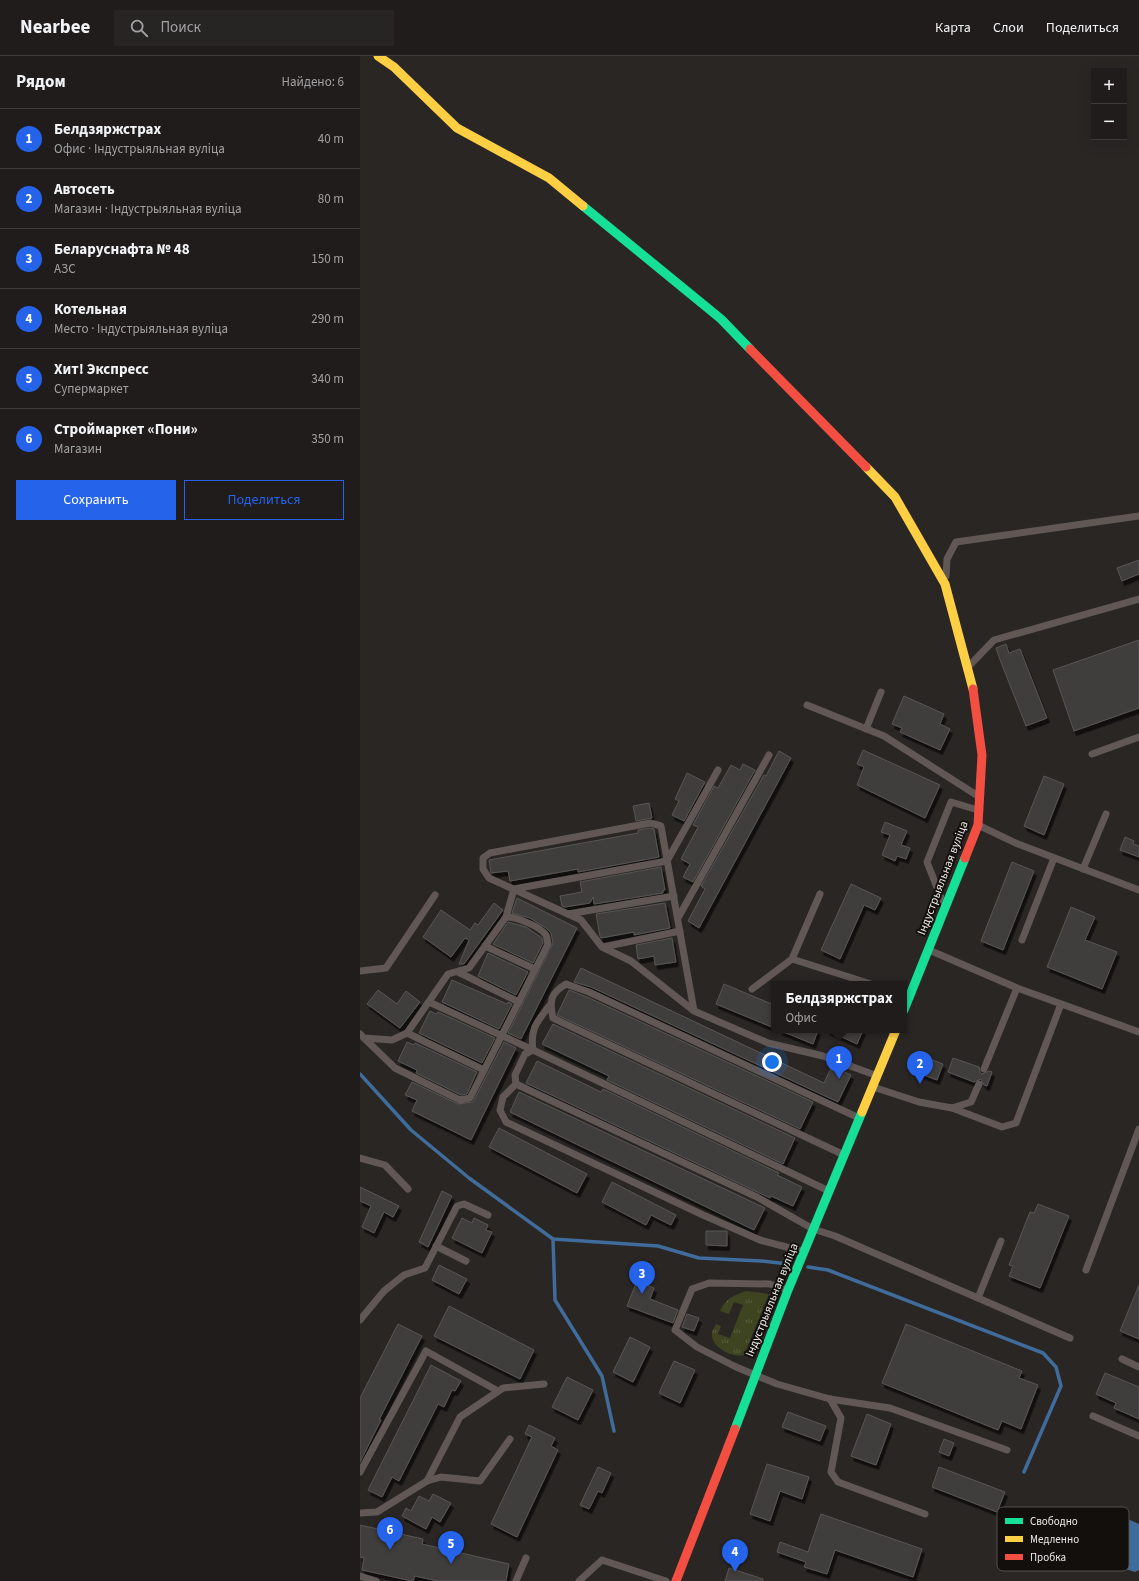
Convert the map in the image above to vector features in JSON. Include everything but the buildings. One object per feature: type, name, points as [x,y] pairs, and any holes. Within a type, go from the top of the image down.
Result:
[{"type":"street","name":"Індустрыяльная вуліца","points":[[378,56],[394,67],[457,128],[549,178],[722,319],[895,497],[945,584],[972,685],[982,755],[978,825],[929,950],[907,997]]},
{"type":"street","name":"Індустрыяльная вуліца","points":[[676,1581],[788,1290],[895,1033]]},
{"type":"lane","points":[[945,584],[947,559],[956,542],[1139,516]]},
{"type":"lane","points":[[967,668],[994,640],[1139,600]]},
{"type":"lane","points":[[866,729],[881,692]]},
{"type":"lane","points":[[807,705],[884,736],[979,797]]},
{"type":"lane","points":[[1092,754],[1139,737]]},
{"type":"lane","points":[[678,918],[769,755]]},
{"type":"lane","points":[[667,861],[718,770]]},
{"type":"lane","points":[[945,909],[927,862],[951,802],[978,810]]},
{"type":"lane","points":[[1083,869],[1106,814]]},
{"type":"lane","points":[[694,1011],[661,826],[650,823],[490,853],[483,858],[483,869],[489,878],[581,920],[602,947],[631,961],[694,1011],[768,1043],[823,1056],[877,1076]]},
{"type":"lane","points":[[978,825],[1054,858],[1139,890]]},
{"type":"lane","points":[[1022,940],[1054,858]]},
{"type":"lane","points":[[514,889],[667,861]]},
{"type":"lane","points":[[362,1036],[392,1040],[407,1033],[448,974],[469,968],[506,917],[514,889]]},
{"type":"lane","points":[[752,989],[792,959],[820,894]]},
{"type":"lane","points":[[360,971],[386,968],[435,895]]},
{"type":"lane","points":[[568,914],[674,896]]},
{"type":"lane","points":[[362,1036],[395,1068],[460,1100],[470,1098],[548,944],[546,936],[540,930],[514,917],[506,917]]},
{"type":"lane","points":[[602,947],[680,931]]},
{"type":"lane","points":[[485,946],[535,969]]},
{"type":"lane","points":[[929,950],[1017,988],[1139,1032]]},
{"type":"lane","points":[[792,959],[862,981]]},
{"type":"lane","points":[[458,972],[519,1002]]},
{"type":"lane","points":[[533,1050],[531,1036],[536,1023],[550,1005],[556,990],[566,984],[583,990],[860,1119]]},
{"type":"lane","points":[[984,1069],[1017,988]]},
{"type":"lane","points":[[429,1002],[829,1191]]},
{"type":"lane","points":[[873,1087],[919,1102],[952,1108],[1002,1127],[1016,1123],[1061,1004]]},
{"type":"lane","points":[[550,1005],[553,1018],[844,1155]]},
{"type":"lane","points":[[407,1033],[484,1070]]},
{"type":"lane","points":[[516,1084],[515,1075],[525,1054],[533,1050]]},
{"type":"lane","points":[[516,1084],[757,1197],[813,1230],[835,1236],[1070,1338]]},
{"type":"lane","points":[[516,1084],[503,1097],[500,1110],[506,1122],[703,1216],[760,1240],[804,1252]]},
{"type":"lane","points":[[952,1108],[971,1102],[979,1084]]},
{"type":"lane","points":[[1086,1270],[1139,1129]]},
{"type":"lane","points":[[360,1158],[385,1165],[408,1189]]},
{"type":"lane","points":[[360,1320],[384,1291],[404,1275],[425,1268],[457,1206],[464,1204],[488,1216]]},
{"type":"lane","points":[[978,1298],[1001,1241]]},
{"type":"lane","points":[[436,1246],[466,1261]]},
{"type":"lane","points":[[788,1290],[770,1284],[709,1283],[692,1289],[676,1330],[698,1347],[723,1361],[777,1384],[830,1399],[890,1408],[1007,1450]]},
{"type":"lane","points":[[360,1472],[426,1351],[498,1391]]},
{"type":"lane","points":[[1122,1359],[1139,1367]]},
{"type":"lane","points":[[427,1481],[460,1417],[503,1388],[544,1384]]},
{"type":"lane","points":[[830,1399],[841,1418],[831,1472],[838,1482],[925,1514]]},
{"type":"lane","points":[[1093,1416],[1139,1436]]},
{"type":"lane","points":[[360,1513],[377,1512],[427,1481],[441,1477],[480,1481],[510,1439]]},
{"type":"lane","points":[[516,1581],[526,1558]]},
{"type":"lane","points":[[579,1581],[602,1560],[666,1581]]},
{"type":"lane","points":[[360,1576],[376,1581]]},
{"type":"green space","points":[[746,1291],[769,1294],[744,1355],[740,1356],[724,1351],[720,1348],[713,1340],[712,1333],[716,1324],[721,1326],[718,1334],[730,1338],[743,1305],[734,1302],[729,1314],[720,1311],[724,1303],[730,1298]]},
{"type":"green space","points":[[772,1296],[773,1299],[752,1352],[748,1356]]},
{"type":"water","points":[[1129,1520],[1139,1524],[1139,1570],[1135,1572],[1129,1570]]},
{"type":"waterway","points":[[360,1074],[411,1130],[469,1178],[553,1239],[658,1246],[699,1258],[788,1264]]},
{"type":"waterway","points":[[553,1239],[555,1300],[602,1376],[614,1431]]},
{"type":"waterway","points":[[808,1267],[828,1270],[1043,1353],[1056,1367],[1061,1386],[1024,1472]]},
{"type":"traffic: fast","points":[[583,206],[721,319],[750,349]]},
{"type":"traffic: fast","points":[[907,1003],[965,858]]},
{"type":"traffic: fast","points":[[735,1429],[788,1290],[862,1112]]},
{"type":"traffic: slow","points":[[378,56],[394,67],[457,128],[549,178],[583,206]]},
{"type":"traffic: slow","points":[[866,467],[895,497],[945,584],[973,689]]},
{"type":"traffic: slow","points":[[862,1112],[895,1033]]},
{"type":"traffic: jam","points":[[750,349],[866,467]]},
{"type":"traffic: jam","points":[[965,858],[978,825],[982,755],[973,689]]},
{"type":"traffic: jam","points":[[676,1581],[735,1429]]},
{"type":"place","name":"Белдзяржстрах","points":[[839,1079]]},
{"type":"place","name":"Автосеть","points":[[920,1084]]},
{"type":"place","name":"Беларуснафта № 48","points":[[642,1294]]},
{"type":"place","name":"Строймаркет «Пони»","points":[[390,1550]]},
{"type":"place","name":"Хит! Экспресс","points":[[451,1564]]},
{"type":"place","name":"Котельная","points":[[735,1572]]}]
